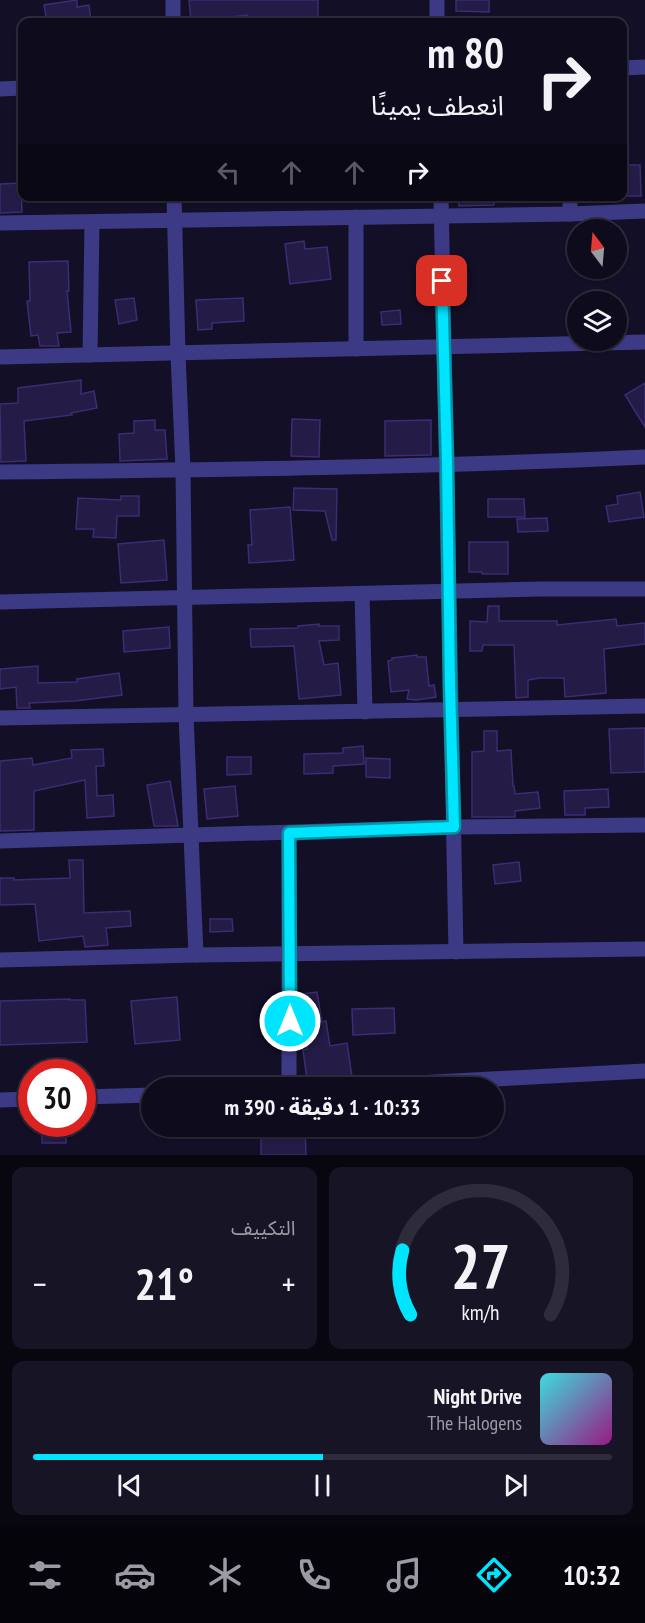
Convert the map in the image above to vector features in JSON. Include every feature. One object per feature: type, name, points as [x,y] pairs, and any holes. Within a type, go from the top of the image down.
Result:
[{"type":"street","points":[[172,0],[173,18]]},
{"type":"street","points":[[437,0],[437,18]]},
{"type":"street","points":[[627,68],[645,67]]},
{"type":"street","points":[[0,89],[18,88]]},
{"type":"street","points":[[174,201],[183,470],[186,715],[196,956]]},
{"type":"street","points":[[441,201],[456,952]]},
{"type":"street","points":[[570,201],[570,214]]},
{"type":"street","points":[[0,223],[645,211]]},
{"type":"street","points":[[356,217],[356,349]]},
{"type":"street","points":[[90,355],[92,222]]},
{"type":"street","points":[[0,357],[645,342]]},
{"type":"street","points":[[0,472],[447,464],[645,457]]},
{"type":"street","points":[[0,602],[448,591],[645,589]]},
{"type":"street","points":[[362,594],[365,712]]},
{"type":"street","points":[[0,718],[645,706]]},
{"type":"street","points":[[0,841],[454,827],[645,825]]},
{"type":"street","points":[[289,833],[290,1077]]},
{"type":"street","points":[[0,960],[645,949]]},
{"type":"street","points":[[504,1078],[645,1071]]},
{"type":"street","points":[[96,1097],[141,1095]]},
{"type":"street","points":[[0,1100],[18,1099]]},
{"type":"building","points":[[77,0],[77,7],[89,5],[91,18],[46,18],[44,5]]},
{"type":"building","points":[[189,0],[318,0],[318,17],[247,18],[247,15],[191,18]]},
{"type":"building","points":[[456,0],[489,0],[489,12],[456,11]]},
{"type":"building","points":[[627,165],[640,165],[641,196],[627,196]]},
{"type":"building","points":[[18,183],[18,201],[22,201],[22,212],[0,213],[0,184]]},
{"type":"building","points":[[459,201],[494,201],[494,205],[459,206]]},
{"type":"building","points":[[304,241],[305,249],[327,247],[331,279],[290,284],[285,244]]},
{"type":"building","points":[[68,261],[69,291],[67,291],[71,332],[57,333],[59,346],[40,346],[38,335],[31,336],[27,301],[30,301],[29,262]]},
{"type":"building","points":[[134,298],[137,320],[119,324],[115,300]]},
{"type":"building","points":[[243,298],[244,321],[212,323],[212,329],[198,330],[196,300]]},
{"type":"building","points":[[400,310],[401,324],[382,325],[381,312]]},
{"type":"building","points":[[81,380],[81,394],[94,391],[97,408],[71,413],[72,415],[24,421],[26,461],[1,462],[0,404],[18,403],[18,388]]},
{"type":"building","points":[[645,383],[645,427],[625,395]]},
{"type":"building","points":[[292,419],[320,420],[319,457],[291,456]]},
{"type":"building","points":[[155,420],[155,430],[165,430],[167,459],[120,461],[119,434],[134,433],[134,421]]},
{"type":"building","points":[[431,420],[431,455],[385,456],[385,421]]},
{"type":"building","points":[[294,488],[337,489],[336,540],[332,540],[325,511],[293,510]]},
{"type":"building","points":[[640,492],[644,517],[609,522],[606,506],[618,504],[617,496]]},
{"type":"building","points":[[121,496],[139,496],[139,516],[117,516],[116,538],[93,537],[94,529],[76,529],[78,498],[121,500]]},
{"type":"building","points":[[488,499],[524,499],[525,517],[488,517]]},
{"type":"building","points":[[290,507],[294,560],[249,563],[248,545],[252,545],[250,510]]},
{"type":"building","points":[[547,518],[548,531],[518,532],[517,519]]},
{"type":"building","points":[[164,540],[167,580],[121,583],[118,544]]},
{"type":"building","points":[[469,542],[508,542],[508,574],[469,572]]},
{"type":"building","points":[[488,606],[499,606],[499,621],[557,621],[557,625],[616,619],[617,626],[645,623],[645,644],[604,649],[606,693],[565,697],[564,678],[540,678],[528,680],[528,697],[516,698],[514,645],[483,645],[482,651],[470,651],[470,621],[487,622]]},
{"type":"building","points":[[319,624],[319,626],[339,626],[339,640],[319,641],[324,665],[338,663],[341,695],[299,699],[294,646],[251,647],[250,629],[298,628],[298,626]]},
{"type":"building","points":[[169,627],[170,648],[124,652],[123,631]]},
{"type":"building","points":[[417,655],[417,657],[426,657],[429,686],[434,685],[436,697],[407,699],[409,690],[391,692],[388,661],[392,658]]},
{"type":"building","points":[[38,666],[38,683],[77,682],[77,679],[119,673],[122,695],[75,701],[29,703],[30,708],[17,708],[16,687],[0,689],[0,669]]},
{"type":"building","points":[[645,728],[645,772],[611,773],[609,729]]},
{"type":"building","points":[[484,731],[497,731],[497,751],[511,750],[515,794],[538,792],[540,808],[515,811],[515,817],[472,817],[472,752],[484,751]]},
{"type":"building","points":[[363,746],[364,764],[333,766],[333,773],[304,774],[304,754],[343,753],[343,748]]},
{"type":"building","points":[[103,749],[104,766],[96,766],[97,796],[113,795],[114,816],[87,818],[85,780],[34,791],[34,830],[0,831],[0,761],[32,758],[33,765],[72,758],[71,750]]},
{"type":"building","points":[[227,757],[251,757],[251,774],[227,775]]},
{"type":"building","points":[[366,758],[390,759],[390,778],[366,777]]},
{"type":"building","points":[[170,781],[178,826],[154,826],[147,785]]},
{"type":"building","points":[[235,786],[238,816],[207,819],[204,789]]},
{"type":"building","points":[[608,789],[609,807],[585,808],[585,815],[565,815],[564,791]]},
{"type":"building","points":[[69,860],[83,860],[84,913],[130,911],[131,926],[106,928],[108,945],[85,947],[83,936],[39,941],[35,904],[0,905],[0,878],[14,878],[14,880],[70,878]]},
{"type":"building","points":[[519,862],[521,881],[495,884],[493,865]]},
{"type":"building","points":[[210,919],[232,919],[233,931],[210,932]]},
{"type":"building","points":[[317,992],[322,1022],[326,1021],[330,1046],[347,1043],[352,1077],[307,1077],[303,1050],[307,1049],[303,1017],[307,1016],[303,994]]},
{"type":"building","points":[[177,997],[180,1040],[135,1044],[131,1001]]},
{"type":"building","points":[[85,1000],[87,1042],[0,1045],[0,1001]]},
{"type":"building","points":[[394,1008],[395,1033],[353,1035],[352,1009]]},
{"type":"building","points":[[42,1137],[66,1137],[66,1143],[42,1143]]},
{"type":"building","points":[[261,1137],[305,1137],[306,1155],[261,1155]]},
{"type":"route","points":[[290,1021],[289,833],[454,827],[442,281]]}]
